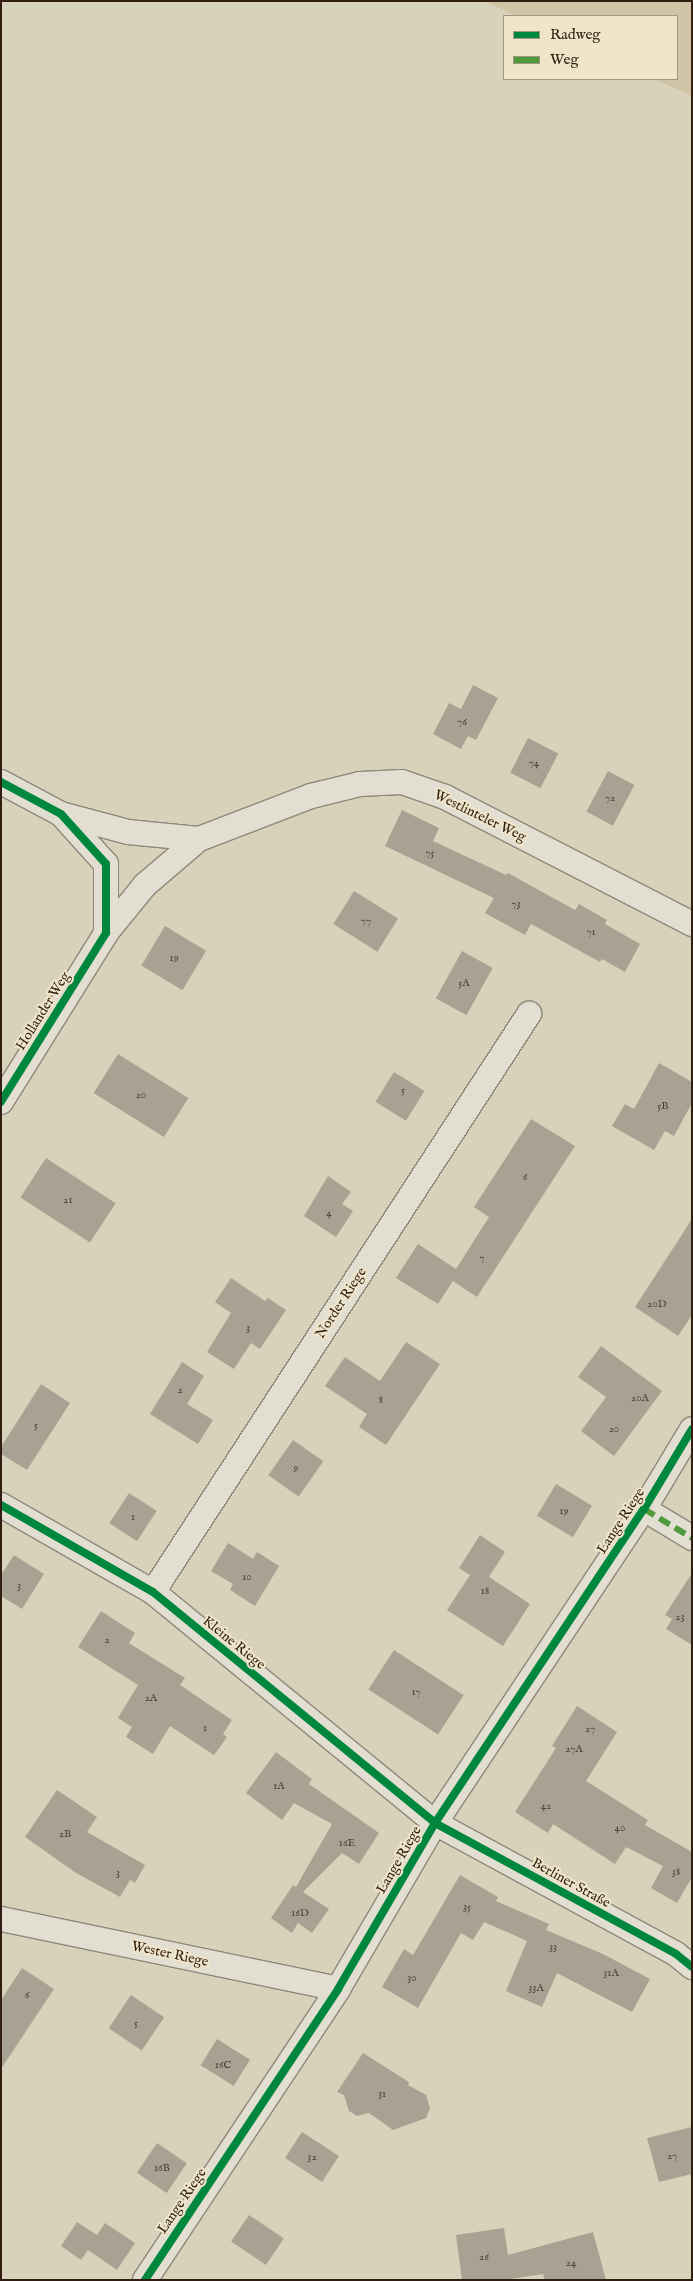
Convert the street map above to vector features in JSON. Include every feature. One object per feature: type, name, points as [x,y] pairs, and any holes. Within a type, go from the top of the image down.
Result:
[{"type":"street","name":"Westlinteler Weg","points":[[1,782],[62,814],[128,832],[199,839]]},
{"type":"street","name":"Westlinteler Weg","points":[[106,933],[145,885],[199,839],[311,796],[360,784],[402,782],[445,797],[692,924]]},
{"type":"street","name":"Westlinteler Weg","points":[[62,814],[106,864],[106,933]]},
{"type":"street","name":"Hollander Weg","points":[[1,1102],[106,933]]},
{"type":"street","name":"Norder Riege","points":[[153,1592],[529,1014]]},
{"type":"street","name":"Lange Riege","points":[[145,2280],[338,1989],[435,1823],[644,1509],[692,1429]]},
{"type":"street","name":"Kleine Riege","points":[[1,1505],[153,1592],[435,1823]]},
{"type":"street","points":[[644,1509],[692,1538]]},
{"type":"street","name":"Berliner Straße","points":[[435,1823],[676,1954],[692,1967]]},
{"type":"street","name":"Wester Riege","points":[[1,1919],[338,1989]]},
{"type":"shaded area","points":[[484,1],[692,1],[692,96],[656,80],[678,80],[678,15],[515,15]]},
{"type":"building","points":[[473,685],[498,698],[476,740],[468,736],[461,749],[433,734],[449,703],[461,709]]},
{"type":"building","points":[[528,738],[558,753],[541,788],[510,773]]},
{"type":"building","points":[[608,771],[634,785],[613,826],[586,812]]},
{"type":"building","points":[[402,810],[439,828],[433,841],[506,875],[508,873],[575,910],[579,904],[607,920],[605,924],[640,944],[625,972],[602,959],[600,962],[531,924],[525,935],[485,913],[494,898],[385,846]]},
{"type":"building","points":[[354,891],[398,919],[377,952],[333,924]]},
{"type":"building","points":[[165,926],[206,951],[182,990],[141,965]]},
{"type":"building","points":[[462,951],[493,968],[466,1015],[436,998]]},
{"type":"building","points":[[118,1054],[188,1098],[164,1137],[94,1093]]},
{"type":"building","points":[[659,1063],[692,1082],[692,1103],[674,1136],[665,1131],[654,1150],[612,1126],[625,1104],[634,1109]]},
{"type":"building","points":[[394,1072],[425,1091],[406,1121],[375,1102]]},
{"type":"building","points":[[531,1119],[575,1146],[477,1297],[453,1281],[438,1304],[396,1278],[418,1244],[456,1269],[489,1217],[474,1207]]},
{"type":"building","points":[[46,1158],[116,1203],[90,1243],[20,1197]]},
{"type":"building","points":[[328,1176],[351,1192],[342,1204],[353,1211],[336,1237],[304,1216]]},
{"type":"building","points":[[692,1219],[692,1315],[678,1336],[635,1307]]},
{"type":"building","points":[[231,1278],[265,1301],[268,1298],[286,1310],[260,1349],[251,1343],[234,1369],[207,1352],[231,1313],[215,1302]]},
{"type":"building","points":[[406,1342],[440,1364],[386,1445],[359,1427],[367,1414],[325,1386],[345,1357],[380,1381]]},
{"type":"building","points":[[601,1346],[662,1391],[614,1456],[581,1431],[606,1397],[578,1377]]},
{"type":"building","points":[[182,1362],[204,1376],[187,1404],[213,1420],[198,1444],[150,1414]]},
{"type":"building","points":[[41,1384],[70,1403],[27,1470],[1,1454],[1,1447]]},
{"type":"building","points":[[293,1440],[323,1461],[299,1496],[268,1475]]},
{"type":"building","points":[[556,1484],[592,1506],[573,1537],[537,1516]]},
{"type":"building","points":[[129,1493],[157,1511],[137,1541],[109,1523]]},
{"type":"building","points":[[480,1535],[505,1552],[489,1577],[530,1604],[503,1646],[447,1610],[470,1575],[459,1568]]},
{"type":"building","points":[[228,1543],[253,1559],[257,1552],[279,1566],[255,1606],[230,1590],[233,1584],[211,1571]]},
{"type":"building","points":[[14,1555],[44,1574],[22,1609],[1,1596],[1,1575]]},
{"type":"building","points":[[692,1573],[692,1645],[666,1629],[672,1619],[665,1615]]},
{"type":"building","points":[[101,1611],[135,1633],[129,1643],[185,1678],[180,1685],[232,1720],[223,1734],[227,1737],[214,1755],[170,1726],[153,1754],[126,1737],[132,1727],[118,1718],[138,1685],[78,1647]]},
{"type":"building","points":[[394,1650],[464,1695],[438,1735],[368,1689]]},
{"type":"building","points":[[577,1706],[617,1732],[586,1781],[648,1820],[645,1825],[692,1852],[692,1877],[677,1903],[651,1888],[663,1866],[626,1847],[615,1864],[553,1824],[548,1833],[515,1812],[556,1748],[552,1746]]},
{"type":"building","points":[[276,1752],[312,1779],[309,1784],[379,1833],[359,1864],[342,1853],[303,1892],[329,1909],[312,1933],[298,1923],[292,1933],[271,1918],[293,1885],[296,1887],[332,1824],[294,1803],[282,1820],[246,1793]]},
{"type":"building","points":[[57,1790],[97,1817],[87,1832],[145,1865],[135,1883],[130,1880],[120,1897],[76,1873],[25,1837]]},
{"type":"building","points":[[460,1875],[498,1897],[496,1901],[549,1924],[546,1930],[603,1954],[650,1979],[632,2012],[557,1973],[542,2007],[506,1991],[527,1941],[484,1922],[473,1940],[461,1933],[418,2008],[382,1987],[404,1949],[413,1955]]},
{"type":"building","points":[[22,1968],[54,1989],[1,2069],[1,2000]]},
{"type":"building","points":[[131,1995],[164,2017],[142,2051],[109,2028]]},
{"type":"building","points":[[217,2039],[250,2060],[234,2086],[201,2065]]},
{"type":"building","points":[[363,2053],[409,2082],[408,2085],[426,2095],[430,2108],[426,2118],[393,2130],[369,2113],[357,2116],[349,2111],[344,2095],[337,2092]]},
{"type":"building","points":[[692,2127],[692,2174],[659,2182],[647,2138]]},
{"type":"building","points":[[302,2132],[339,2156],[322,2182],[285,2158]]},
{"type":"building","points":[[157,2143],[187,2163],[167,2193],[137,2173]]},
{"type":"building","points":[[249,2215],[284,2238],[266,2265],[231,2242]]},
{"type":"building","points":[[77,2222],[97,2235],[105,2223],[135,2243],[117,2270],[88,2250],[81,2260],[61,2246]]},
{"type":"building","points":[[504,2228],[508,2255],[593,2232],[606,2280],[545,2280],[543,2274],[504,2280],[462,2280],[456,2235]]},
{"type":"marked path","points":[[644,1509],[692,1538]]},
{"type":"cycle path","points":[[1,782],[61,814],[106,864],[106,933],[1,1102]]},
{"type":"cycle path","points":[[145,2280],[338,1989],[435,1823],[644,1509],[692,1429]]},
{"type":"cycle path","points":[[1,1505],[153,1592],[435,1823],[676,1954],[692,1967]]}]
